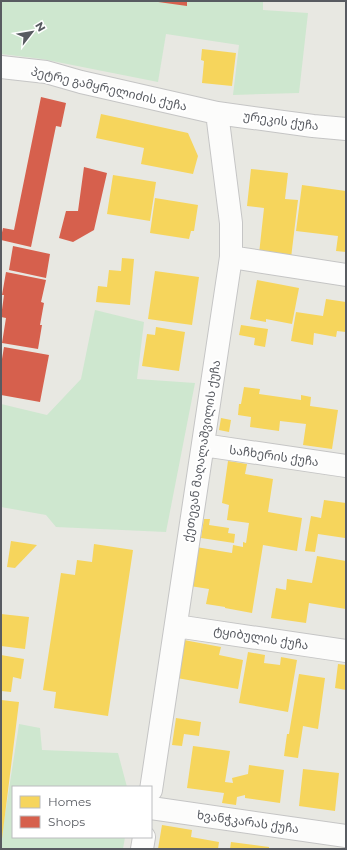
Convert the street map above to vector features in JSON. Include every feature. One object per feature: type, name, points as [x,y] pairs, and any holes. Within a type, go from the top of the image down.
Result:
[{"type":"street","name":"პეტრე გამყრელიძის ქუჩა","points":[[1,67],[46,72],[81,82],[217,113]]},
{"type":"street","name":"ურეკის ქუჩა","points":[[217,113],[346,129]]},
{"type":"street","name":"ქეთევან მაღალაშვილის ქუჩა","points":[[152,786],[231,257],[231,223],[217,113]]},
{"type":"street","points":[[231,257],[346,275]]},
{"type":"street","name":"საჩხერის ქუჩა","points":[[203,445],[346,466]]},
{"type":"street","name":"ტყიბულის ქუჩა","points":[[176,626],[346,651]]},
{"type":"street","name":"ხვანჭკარას ქუჩა","points":[[152,808],[346,836]]},
{"type":"street","points":[[142,849],[144,838]]},
{"type":"green space","points":[[1,1],[263,1],[263,10],[308,13],[299,93],[233,95],[239,45],[166,34],[158,82],[42,59],[1,54]]},
{"type":"green space","points":[[95,310],[144,322],[137,379],[195,383],[166,532],[56,527],[46,515],[1,507],[1,404],[47,415],[81,379]]},
{"type":"green space","points":[[19,724],[40,728],[42,750],[118,753],[127,786],[12,786],[12,838],[125,838],[123,849],[1,849]]},
{"type":"building: Homes","points":[[202,49],[236,53],[232,86],[202,83],[204,61],[201,60]]},
{"type":"building: Homes","points":[[101,114],[188,133],[198,156],[193,174],[141,164],[144,148],[96,138]]},
{"type":"building: Homes","points":[[251,169],[288,173],[285,199],[298,200],[291,258],[259,254],[264,208],[247,206]]},
{"type":"building: Homes","points":[[113,175],[156,182],[150,221],[107,214]]},
{"type":"building: Homes","points":[[302,185],[346,191],[346,252],[336,251],[338,236],[296,231]]},
{"type":"building: Homes","points":[[155,198],[198,205],[194,231],[191,231],[189,239],[150,233]]},
{"type":"building: Homes","points":[[122,258],[134,259],[130,305],[96,302],[98,286],[107,287],[109,270],[121,271]]},
{"type":"building: Homes","points":[[155,271],[199,277],[192,325],[148,319]]},
{"type":"building: Homes","points":[[257,280],[299,288],[292,324],[266,319],[266,322],[250,319]]},
{"type":"building: Homes","points":[[326,299],[346,302],[346,332],[337,331],[336,337],[314,333],[313,345],[291,341],[296,312],[323,316]]},
{"type":"building: Homes","points":[[241,325],[268,329],[265,347],[254,345],[255,338],[239,335]]},
{"type":"building: Homes","points":[[156,327],[185,332],[179,371],[142,366],[147,334],[155,335]]},
{"type":"building: Homes","points":[[244,387],[260,389],[259,394],[301,400],[301,395],[311,397],[310,406],[338,410],[332,449],[303,445],[306,424],[280,421],[279,431],[250,427],[251,417],[238,415],[239,404],[241,404]]},
{"type":"building: Homes","points":[[221,418],[231,420],[229,432],[219,430]]},
{"type":"building: Homes","points":[[228,461],[247,464],[245,474],[273,479],[268,512],[302,518],[297,551],[263,545],[252,613],[206,604],[209,589],[190,586],[196,547],[232,553],[233,545],[243,547],[243,542],[246,543],[249,523],[227,520],[229,505],[222,503]]},
{"type":"building: Homes","points":[[324,500],[346,503],[345,538],[318,534],[315,552],[305,551],[311,516],[321,518]]},
{"type":"building: Homes","points":[[204,519],[210,519],[209,525],[229,528],[228,533],[235,534],[234,543],[201,538]]},
{"type":"building: Homes","points":[[11,541],[37,545],[15,568],[7,567]]},
{"type":"building: Homes","points":[[94,544],[133,550],[108,716],[54,708],[56,692],[43,690],[61,573],[75,575],[77,560],[92,562]]},
{"type":"building: Homes","points":[[317,556],[346,561],[346,609],[309,603],[306,623],[271,618],[276,588],[286,590],[287,579],[312,583]]},
{"type":"building: Homes","points":[[1,614],[29,617],[25,649],[1,646]]},
{"type":"building: Homes","points":[[184,640],[221,647],[219,655],[243,660],[238,689],[177,678]]},
{"type":"building: Homes","points":[[248,652],[265,655],[264,663],[280,665],[281,657],[297,660],[288,712],[239,703]]},
{"type":"building: Homes","points":[[1,655],[24,659],[21,679],[13,677],[11,692],[1,691]]},
{"type":"building: Homes","points":[[338,664],[346,665],[346,690],[335,688]]},
{"type":"building: Homes","points":[[299,674],[325,678],[318,729],[303,726],[298,758],[284,756]]},
{"type":"building: Homes","points":[[1,700],[19,702],[2,839],[1,839]]},
{"type":"building: Homes","points":[[176,718],[201,722],[199,736],[184,734],[182,746],[172,745]]},
{"type":"building: Homes","points":[[193,746],[230,751],[225,782],[233,783],[232,778],[248,774],[249,765],[284,770],[280,803],[245,798],[245,795],[237,797],[236,805],[222,803],[224,793],[187,788]]},
{"type":"building: Homes","points":[[303,769],[339,773],[335,811],[299,806]]},
{"type":"building: Homes","points":[[162,825],[192,830],[191,837],[219,842],[218,849],[158,849]]},
{"type":"building: Homes","points":[[231,842],[269,847],[269,849],[230,849]]},
{"type":"building: Shops","points":[[151,1],[187,1],[187,6]]},
{"type":"building: Shops","points":[[41,97],[66,103],[61,127],[56,126],[31,247],[1,240],[1,237],[3,228],[14,230]]},
{"type":"building: Shops","points":[[84,167],[107,173],[94,230],[73,242],[59,238],[66,211],[78,211]]},
{"type":"building: Shops","points":[[13,246],[50,254],[46,278],[9,270]]},
{"type":"building: Shops","points":[[6,272],[46,280],[41,302],[44,303],[38,349],[2,343],[6,318],[1,317],[4,295],[2,295]]},
{"type":"building: Shops","points":[[4,347],[49,355],[40,402],[1,395],[1,365]]}]
